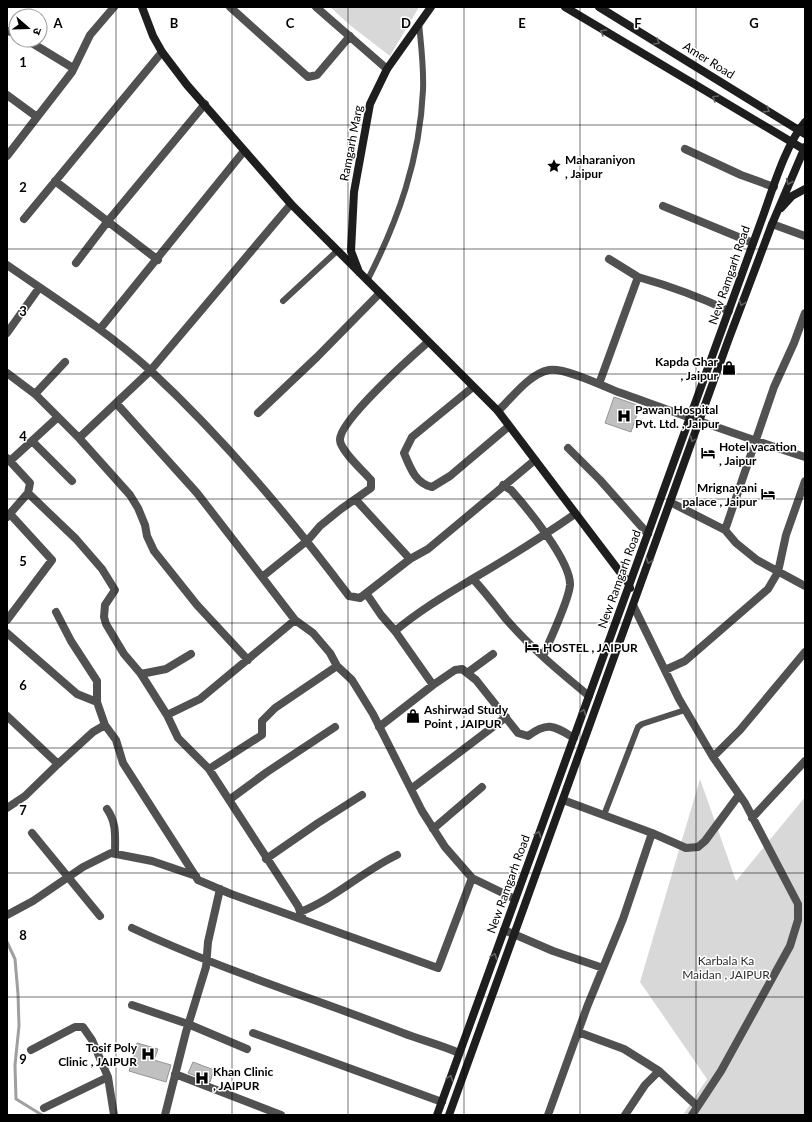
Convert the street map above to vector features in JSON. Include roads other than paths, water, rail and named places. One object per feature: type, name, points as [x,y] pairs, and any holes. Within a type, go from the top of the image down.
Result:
[{"type":"street","points":[[142,7],[153,36],[173,69],[291,204],[427,343],[498,411],[575,514],[630,584],[633,605],[664,670],[685,710],[713,757],[740,796],[798,904],[798,920],[790,946],[722,1071],[692,1115]]},
{"type":"street","points":[[230,7],[308,77],[317,75],[350,36]]},
{"type":"street","points":[[316,7],[388,69]]},
{"type":"street","name":"Ramgarh Marg","points":[[360,275],[351,251],[354,192],[370,104],[388,69],[431,7]]},
{"type":"street","name":"New Ramgarh Road","points":[[449,1115],[772,224],[805,149],[761,125],[565,7]]},
{"type":"street","name":"Amer Road","points":[[600,7],[802,132]]},
{"type":"street","points":[[7,156],[73,68],[90,35],[109,9]]},
{"type":"street","points":[[39,48],[73,68]]},
{"type":"street","points":[[24,219],[162,52]]},
{"type":"street","points":[[7,95],[37,117]]},
{"type":"street","points":[[76,263],[108,221],[205,104]]},
{"type":"street","name":"New Ramgarh Road","points":[[437,1115],[753,243],[792,143],[802,132],[805,122]]},
{"type":"street","points":[[685,149],[774,187]]},
{"type":"street","points":[[100,329],[158,260],[244,152]]},
{"type":"street","points":[[55,181],[158,260]]},
{"type":"street","points":[[805,189],[786,202],[772,224],[805,236]]},
{"type":"street","points":[[79,438],[150,371],[291,204]]},
{"type":"street","points":[[663,206],[753,243]]},
{"type":"street","points":[[609,259],[638,278],[668,285],[703,299],[729,312]]},
{"type":"street","points":[[7,265],[100,329],[150,371],[220,441],[308,540],[350,596],[360,598],[410,559],[428,549],[535,460]]},
{"type":"street","points":[[599,384],[638,278]]},
{"type":"street","points":[[7,333],[40,288]]},
{"type":"street","points":[[258,413],[380,294]]},
{"type":"street","points":[[725,530],[757,441],[774,388],[794,343],[805,312]]},
{"type":"street","points":[[262,577],[308,540],[320,526],[371,488],[371,480],[343,449],[339,441],[340,435],[344,427],[365,402],[427,343]]},
{"type":"street","points":[[35,394],[65,362]]},
{"type":"street","points":[[498,411],[528,382],[550,369],[570,373],[805,458]]},
{"type":"street","points":[[7,373],[35,394],[79,438],[130,495],[140,513],[145,525],[147,536],[154,551],[197,605],[248,660]]},
{"type":"street","points":[[473,388],[412,437],[406,447],[404,453],[406,459],[412,472],[420,481],[424,485],[432,487],[437,485],[509,426]]},
{"type":"street","points":[[116,403],[197,493],[296,620],[313,633],[330,652],[337,666],[352,680],[379,727],[433,829],[445,847],[472,878],[515,899]]},
{"type":"street","points":[[7,620],[52,560],[8,516],[28,494],[30,483],[8,459],[32,441],[58,417]]},
{"type":"street","points":[[32,441],[72,481]]},
{"type":"street","points":[[568,448],[600,480],[648,534]]},
{"type":"street","points":[[664,670],[685,661],[712,639],[750,602],[768,589],[778,572],[786,535],[805,480]]},
{"type":"street","points":[[504,485],[515,495],[546,534],[567,571],[570,584],[566,601],[543,656]]},
{"type":"street","points":[[28,494],[76,539],[102,569],[115,590],[105,605],[104,617],[106,624],[124,654],[140,674],[167,715],[178,738],[210,770],[266,859],[298,906],[302,916]]},
{"type":"street","points":[[356,500],[410,559]]},
{"type":"street","points":[[670,502],[725,530],[736,543],[757,560],[805,586]]},
{"type":"street","points":[[395,631],[421,610],[546,534],[575,514]]},
{"type":"street","points":[[473,579],[491,598],[506,619],[543,656],[589,696]]},
{"type":"street","points":[[366,593],[433,685]]},
{"type":"street","points":[[56,612],[71,641],[96,681],[97,702],[105,724],[116,740],[123,763],[198,880],[220,889],[302,916],[381,949],[438,968],[472,878]]},
{"type":"street","points":[[167,715],[200,699],[296,620]]},
{"type":"street","points":[[7,633],[77,694],[97,702]]},
{"type":"street","points":[[713,757],[740,730],[805,652]]},
{"type":"street","points":[[140,674],[166,669],[191,654]]},
{"type":"street","points":[[468,673],[493,654]]},
{"type":"street","points":[[210,770],[262,735],[262,721],[275,708],[337,666]]},
{"type":"street","points":[[379,727],[409,706],[433,685],[455,670],[462,669],[476,680],[518,733],[528,736],[540,727],[549,726],[556,727],[574,738]]},
{"type":"street","points":[[7,716],[58,764]]},
{"type":"street","points":[[411,789],[506,717]]},
{"type":"street","points":[[7,808],[25,796],[93,732],[105,724]]},
{"type":"street","points":[[229,800],[335,727]]},
{"type":"street","points":[[752,818],[805,761]]},
{"type":"street","points":[[433,829],[482,787]]},
{"type":"street","points":[[266,859],[318,822],[362,795]]},
{"type":"street","points":[[563,800],[652,833],[686,848],[698,847],[705,841],[740,796]]},
{"type":"street","points":[[107,809],[113,818],[115,828],[115,854]]},
{"type":"street","points":[[32,833],[69,876],[100,916]]},
{"type":"street","points":[[548,1115],[578,1032],[623,920],[652,833]]},
{"type":"street","points":[[9,914],[69,876],[111,853],[152,861],[196,876]]},
{"type":"street","points":[[302,916],[376,865],[397,855]]},
{"type":"street","points":[[165,1115],[188,1024],[206,967],[206,958],[220,889]]},
{"type":"street","points":[[132,928],[162,942],[404,1033],[437,1043],[460,1053]]},
{"type":"street","points":[[504,930],[553,951],[603,968]]},
{"type":"street","points":[[132,1005],[188,1024],[247,1049]]},
{"type":"street","points":[[31,1050],[75,1027],[83,1027],[92,1040],[108,1077],[114,1115]]},
{"type":"street","points":[[578,1032],[624,1049],[659,1071],[698,1106]]},
{"type":"street","points":[[253,1033],[442,1102]]},
{"type":"street","points":[[625,1115],[645,1085],[659,1071]]},
{"type":"street","points":[[175,1074],[281,1115]]},
{"type":"street","points":[[44,1108],[108,1077]]},
{"type":"lane","points":[[367,281],[384,248],[407,188],[418,139],[423,89],[419,23]]},
{"type":"lane","points":[[283,301],[337,251]]},
{"type":"lane","points":[[604,815],[638,727],[642,724],[685,710]]},
{"type":"waterway","points":[[7,942],[15,959],[18,994],[19,1026],[15,1065],[16,1099],[42,1115]]},
{"type":"place","name":"Maharaniyon , Jaipur","points":[[554,166]]},
{"type":"place","name":"Kapda Ghar , Jaipur","points":[[729,368]]},
{"type":"place","name":"Pawan Hospital Pvt. Ltd. , Jaipur","points":[[624,416]]},
{"type":"place","name":"Hotel vacation , Jaipur","points":[[708,453]]},
{"type":"place","name":"Mrignayani palace , Jaipur","points":[[768,494]]},
{"type":"place","name":"HOSTEL , JAIPUR","points":[[532,647]]},
{"type":"place","name":"Ashirwad Study Point , JAIPUR","points":[[413,716]]},
{"type":"place","name":"Tosif Poly Clinic , JAIPUR","points":[[148,1054]]},
{"type":"place","name":"Khan Clinic , JAIPUR","points":[[202,1078]]},
{"type":"park label","name":"Karbala Ka Maidan , JAIPUR","points":[[726,967]]}]
